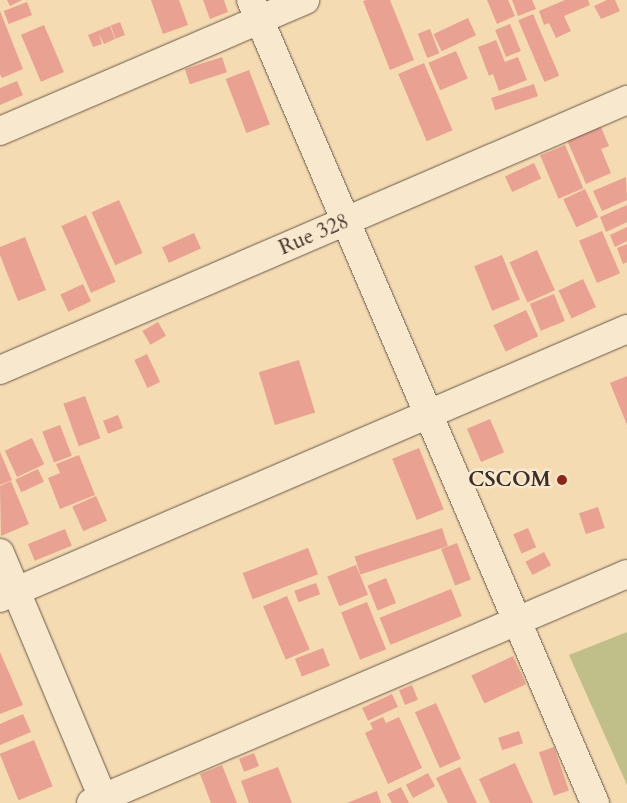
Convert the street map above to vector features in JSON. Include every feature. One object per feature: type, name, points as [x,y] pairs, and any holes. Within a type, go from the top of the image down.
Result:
[{"type":"street","points":[[0,131],[255,10],[305,0]]},
{"type":"street","points":[[255,10],[595,803]]},
{"type":"street","name":"Rue 328","points":[[0,370],[627,100]]},
{"type":"street","points":[[8,594],[627,329]]},
{"type":"street","points":[[0,553],[8,594],[100,801],[627,574]]},
{"type":"shaded area","points":[[627,632],[627,785],[569,655]]},
{"type":"building","points":[[7,0],[22,0],[10,6]]},
{"type":"building","points":[[151,0],[179,0],[188,25],[163,34]]},
{"type":"building","points":[[203,0],[224,0],[228,12],[210,19]]},
{"type":"building","points":[[390,0],[414,60],[390,70],[363,1]]},
{"type":"building","points":[[487,0],[508,0],[515,16],[497,24]]},
{"type":"building","points":[[512,0],[532,0],[536,9],[518,16]]},
{"type":"building","points":[[565,0],[588,0],[590,5],[564,16],[571,31],[556,38],[549,23],[544,25],[539,11]]},
{"type":"building","points":[[607,0],[615,0],[620,11],[601,19],[594,6]]},
{"type":"building","points":[[27,2],[32,15],[9,24],[4,11]]},
{"type":"building","points":[[0,11],[23,69],[2,78],[0,74]]},
{"type":"building","points":[[533,14],[559,76],[544,82],[518,20]]},
{"type":"building","points":[[468,18],[476,35],[442,51],[434,34]]},
{"type":"building","points":[[120,22],[125,35],[116,39],[111,26]]},
{"type":"building","points":[[510,24],[521,51],[506,57],[495,30]]},
{"type":"building","points":[[44,25],[64,72],[41,82],[21,35]]},
{"type":"building","points":[[110,26],[115,39],[104,44],[99,34],[102,44],[93,47],[88,35]]},
{"type":"building","points":[[430,29],[439,53],[427,58],[418,34]]},
{"type":"building","points":[[496,40],[505,62],[518,57],[527,80],[499,91],[493,74],[489,76],[478,47]]},
{"type":"building","points":[[456,51],[468,79],[440,90],[428,63]]},
{"type":"building","points":[[222,57],[227,72],[190,84],[185,69]]},
{"type":"building","points":[[424,63],[453,130],[427,141],[398,74]]},
{"type":"building","points":[[249,70],[270,124],[246,133],[226,79]]},
{"type":"building","points":[[17,81],[23,95],[0,105],[0,88]]},
{"type":"building","points":[[534,84],[538,96],[495,110],[491,98]]},
{"type":"building","points":[[600,125],[609,146],[601,149],[611,173],[586,184],[567,140]]},
{"type":"building","points":[[565,145],[583,188],[559,199],[540,156]]},
{"type":"building","points":[[534,163],[541,178],[512,192],[505,177]]},
{"type":"building","points":[[626,177],[627,200],[602,211],[593,191]]},
{"type":"building","points":[[585,189],[598,217],[576,227],[563,199]]},
{"type":"building","points":[[119,200],[143,253],[115,265],[92,212]]},
{"type":"building","points":[[627,205],[627,222],[606,232],[600,217]]},
{"type":"building","points":[[86,215],[116,282],[91,293],[61,226]]},
{"type":"building","points":[[627,227],[627,241],[615,247],[610,235]]},
{"type":"building","points":[[602,231],[620,273],[597,283],[579,241]]},
{"type":"building","points":[[194,233],[201,249],[169,263],[162,247]]},
{"type":"building","points":[[25,237],[46,290],[18,301],[0,255],[0,247]]},
{"type":"building","points":[[627,244],[627,262],[623,264],[617,248]]},
{"type":"building","points":[[537,250],[555,290],[527,302],[510,262]]},
{"type":"building","points":[[502,255],[520,300],[492,311],[474,266]]},
{"type":"building","points":[[583,279],[596,307],[572,319],[559,290]]},
{"type":"building","points":[[83,284],[91,301],[68,312],[60,295]]},
{"type":"building","points":[[554,294],[565,321],[541,331],[530,304]]},
{"type":"building","points":[[526,310],[538,336],[506,351],[493,325]]},
{"type":"building","points":[[158,322],[166,336],[150,345],[142,331]]},
{"type":"building","points":[[147,354],[160,382],[147,388],[134,360]]},
{"type":"building","points":[[299,360],[315,413],[275,425],[259,372]]},
{"type":"building","points":[[627,376],[627,425],[610,383]]},
{"type":"building","points":[[85,396],[100,438],[79,446],[63,404]]},
{"type":"building","points":[[118,415],[123,428],[108,434],[103,421]]},
{"type":"building","points":[[490,419],[504,452],[481,462],[467,429]]},
{"type":"building","points":[[60,425],[72,456],[54,463],[42,432]]},
{"type":"building","points":[[32,438],[44,464],[17,477],[5,451]]},
{"type":"building","points":[[419,448],[444,509],[417,520],[392,459]]},
{"type":"building","points":[[0,452],[12,480],[0,485]]},
{"type":"building","points":[[79,455],[95,495],[60,509],[48,478],[60,473],[56,464]]},
{"type":"building","points":[[38,469],[44,482],[21,492],[15,480]]},
{"type":"building","points":[[11,481],[29,524],[1,536],[0,486]]},
{"type":"building","points":[[96,496],[107,521],[83,531],[72,507]]},
{"type":"building","points":[[598,507],[605,528],[586,534],[579,513]]},
{"type":"building","points":[[442,528],[448,546],[360,574],[355,556]]},
{"type":"building","points":[[528,528],[536,547],[521,554],[513,534]]},
{"type":"building","points":[[65,529],[72,546],[35,561],[28,544]]},
{"type":"building","points":[[457,543],[471,579],[455,586],[441,549]]},
{"type":"building","points":[[308,548],[318,574],[253,599],[243,573]]},
{"type":"building","points":[[544,552],[551,565],[533,575],[525,562]]},
{"type":"building","points":[[356,565],[368,595],[339,606],[327,577]]},
{"type":"building","points":[[386,578],[396,603],[378,611],[367,585]]},
{"type":"building","points":[[316,583],[320,594],[298,602],[294,591]]},
{"type":"building","points":[[451,589],[462,616],[390,645],[380,618]]},
{"type":"building","points":[[287,596],[310,649],[286,660],[263,606]]},
{"type":"building","points":[[367,602],[386,649],[360,660],[341,612]]},
{"type":"building","points":[[323,648],[330,666],[302,676],[295,659]]},
{"type":"building","points":[[0,652],[23,705],[0,714]]},
{"type":"building","points":[[513,656],[526,684],[484,704],[471,675]]},
{"type":"building","points":[[412,685],[418,700],[405,705],[399,690]]},
{"type":"building","points":[[392,694],[398,707],[368,721],[362,708]]},
{"type":"building","points":[[436,703],[461,759],[440,768],[415,712]]},
{"type":"building","points":[[23,714],[31,732],[0,745],[0,724]]},
{"type":"building","points":[[383,717],[386,723],[399,717],[422,768],[388,784],[365,733],[373,729],[370,723]]},
{"type":"building","points":[[519,731],[523,743],[502,750],[498,738]]},
{"type":"building","points":[[34,740],[53,786],[18,800],[0,754]]},
{"type":"building","points":[[554,747],[569,790],[554,796],[539,752]]},
{"type":"building","points":[[254,753],[259,766],[244,772],[239,759]]},
{"type":"building","points":[[515,763],[533,803],[490,803],[479,779]]},
{"type":"building","points":[[222,765],[237,803],[211,803],[200,774]]},
{"type":"building","points":[[278,767],[292,803],[249,803],[241,781]]},
{"type":"building","points":[[460,767],[477,803],[448,803],[436,778]]},
{"type":"building","points":[[428,773],[435,786],[413,798],[406,785]]},
{"type":"building","points":[[401,787],[409,803],[392,803],[387,794]]},
{"type":"building","points":[[377,791],[381,803],[347,803]]},
{"type":"place","name":"CSCOM","points":[[562,480]]}]
